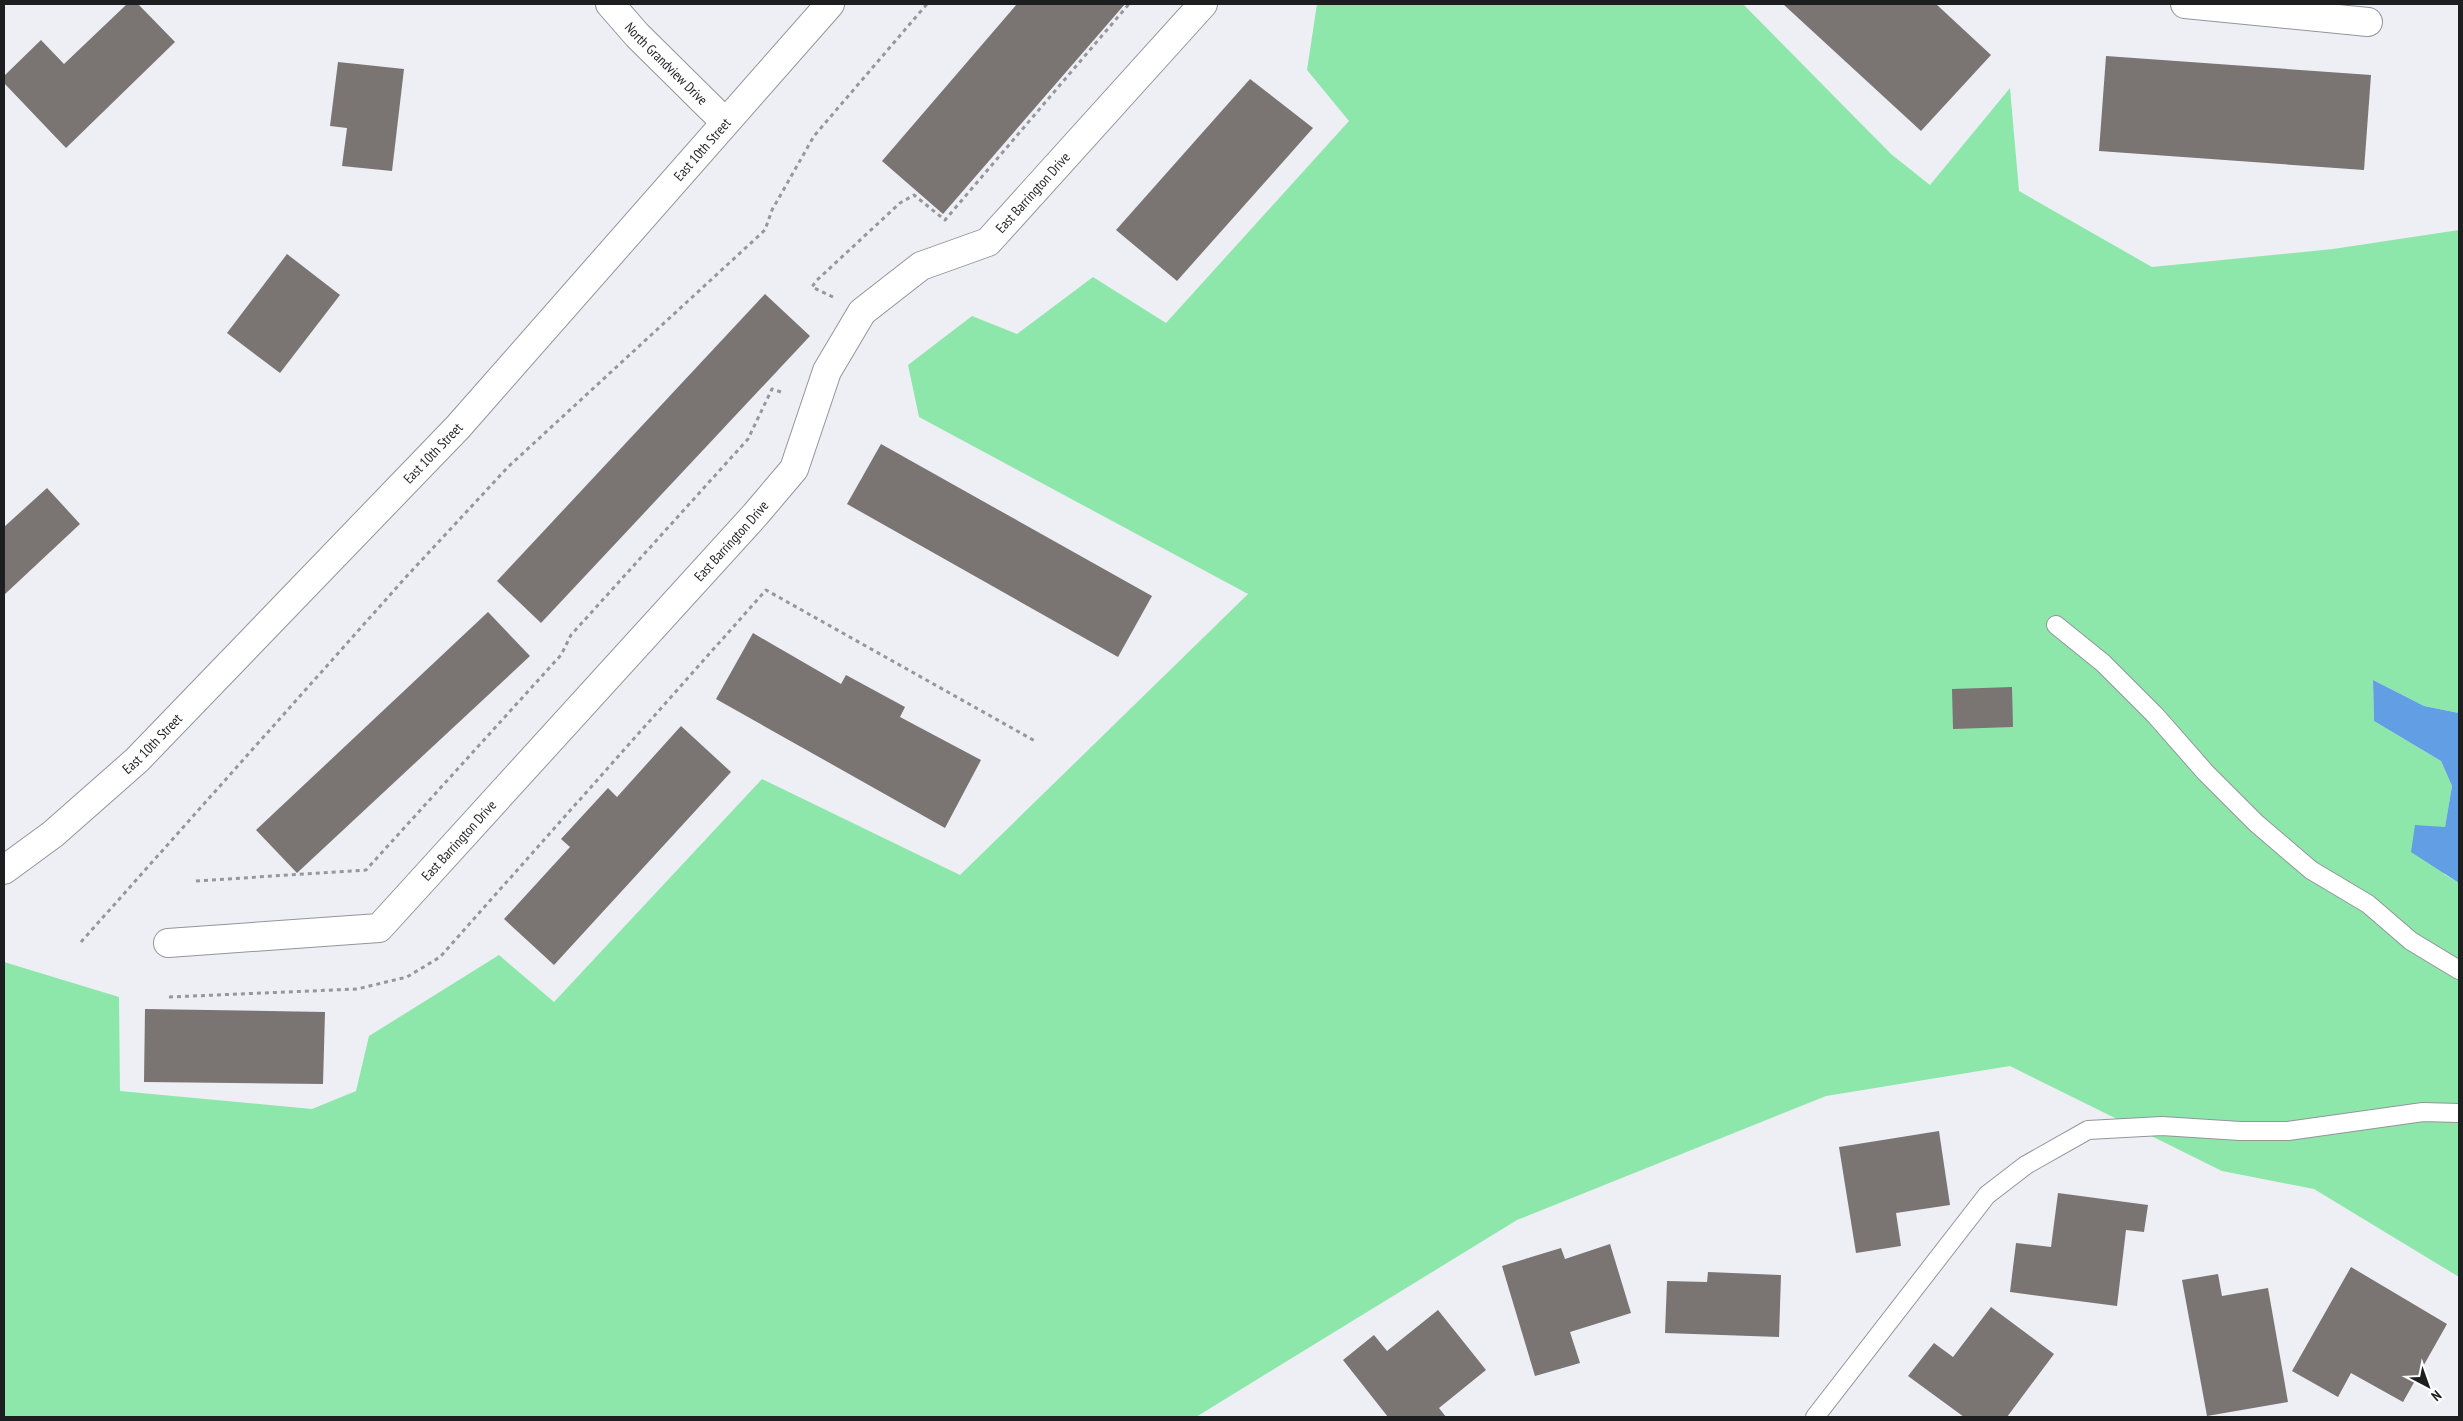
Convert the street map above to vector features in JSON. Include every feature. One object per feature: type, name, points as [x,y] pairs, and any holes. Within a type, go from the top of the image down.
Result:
[{"type":"street","name":"North Grandview Drive","points":[[610,4],[637,35],[725,122]]},
{"type":"street","name":"East 10th Street","points":[[4,870],[53,834],[137,760],[458,427],[830,4]]},
{"type":"street","name":"East Barrington Drive","points":[[168,943],[379,928],[755,515],[794,469],[827,371],[862,312],[921,266],[988,242],[1203,4]]},
{"type":"street","points":[[2185,4],[2368,22]]},
{"type":"lane","points":[[2056,624],[2103,663],[2155,715],[2206,773],[2256,823],[2304,864],[2368,904],[2411,941],[2459,970]]},
{"type":"lane","points":[[1814,1417],[1987,1195],[2026,1165],[2088,1130],[2162,1126],[2240,1131],[2288,1131],[2423,1112],[2459,1113]]},
{"type":"path","points":[[81,942],[406,577],[508,467],[765,230],[772,210],[814,136],[927,4]]},
{"type":"path","points":[[838,300],[812,286],[900,203],[914,195],[945,220],[1130,4]]},
{"type":"path","points":[[196,881],[366,870],[561,655],[571,635],[748,439],[772,389],[789,395]]},
{"type":"path","points":[[169,997],[357,989],[407,976],[440,957],[766,590],[1035,741]]},
{"type":"green space","points":[[1317,4],[1743,4],[1891,154],[1930,185],[2010,88],[2019,191],[2152,267],[2333,249],[2459,230],[2459,713],[2424,706],[2373,680],[2374,721],[2441,761],[2452,786],[2445,827],[2444,874],[2459,883],[2459,1277],[2314,1189],[2222,1171],[2010,1066],[1826,1096],[1517,1220],[1196,1417],[4,1417],[4,962],[119,997],[120,1091],[312,1109],[356,1091],[369,1036],[499,955],[554,1002],[762,779],[960,875],[1248,594],[919,417],[908,365],[972,316],[1017,334],[1093,277],[1166,323],[1349,121],[1307,70]]},
{"type":"water","points":[[2373,680],[2424,706],[2459,713],[2459,883],[2411,852],[2415,825],[2445,827],[2452,786],[2441,761],[2374,721]]},
{"type":"building","points":[[127,4],[138,4],[175,42],[66,148],[4,83],[4,76],[41,40],[64,64]]},
{"type":"building","points":[[1017,4],[1125,4],[943,214],[882,161]]},
{"type":"building","points":[[1783,4],[1936,4],[1991,55],[1921,131]]},
{"type":"building","points":[[2106,56],[2371,75],[2364,170],[2099,151]]},
{"type":"building","points":[[338,62],[404,69],[392,171],[342,166],[347,128],[330,126]]},
{"type":"building","points":[[1250,79],[1313,128],[1177,281],[1116,230]]},
{"type":"building","points":[[287,254],[340,295],[280,373],[227,333]]},
{"type":"building","points":[[765,294],[810,336],[541,623],[497,581]]},
{"type":"building","points":[[881,444],[1152,596],[1118,657],[847,504]]},
{"type":"building","points":[[47,488],[80,524],[4,595],[4,527]]},
{"type":"building","points":[[488,612],[530,656],[297,873],[256,830]]},
{"type":"building","points":[[753,633],[841,684],[846,675],[905,707],[900,717],[981,760],[945,828],[716,699]]},
{"type":"building","points":[[2012,687],[2013,727],[1953,729],[1952,689]]},
{"type":"building","points":[[681,726],[731,772],[554,965],[504,919],[570,847],[561,839],[608,788],[617,797]]},
{"type":"building","points":[[145,1009],[325,1012],[323,1084],[144,1082]]},
{"type":"building","points":[[1939,1131],[1950,1205],[1896,1213],[1901,1246],[1856,1253],[1839,1147]]},
{"type":"building","points":[[2058,1193],[2148,1205],[2144,1232],[2126,1230],[2117,1306],[2010,1292],[2016,1243],[2051,1247]]},
{"type":"building","points":[[1610,1244],[1631,1313],[1570,1332],[1580,1363],[1535,1376],[1502,1266],[1561,1248],[1565,1259]]},
{"type":"building","points":[[2351,1267],[2447,1324],[2403,1402],[2351,1373],[2338,1397],[2292,1371]]},
{"type":"building","points":[[1708,1272],[1781,1275],[1779,1337],[1665,1333],[1667,1281],[1707,1282]]},
{"type":"building","points":[[2218,1274],[2222,1296],[2268,1288],[2288,1402],[2207,1416],[2182,1280]]},
{"type":"building","points":[[1991,1307],[2054,1354],[2007,1417],[1964,1417],[1908,1376],[1934,1343],[1953,1357]]},
{"type":"building","points":[[1438,1310],[1486,1370],[1439,1408],[1446,1417],[1388,1417],[1343,1360],[1374,1335],[1387,1351]]}]
